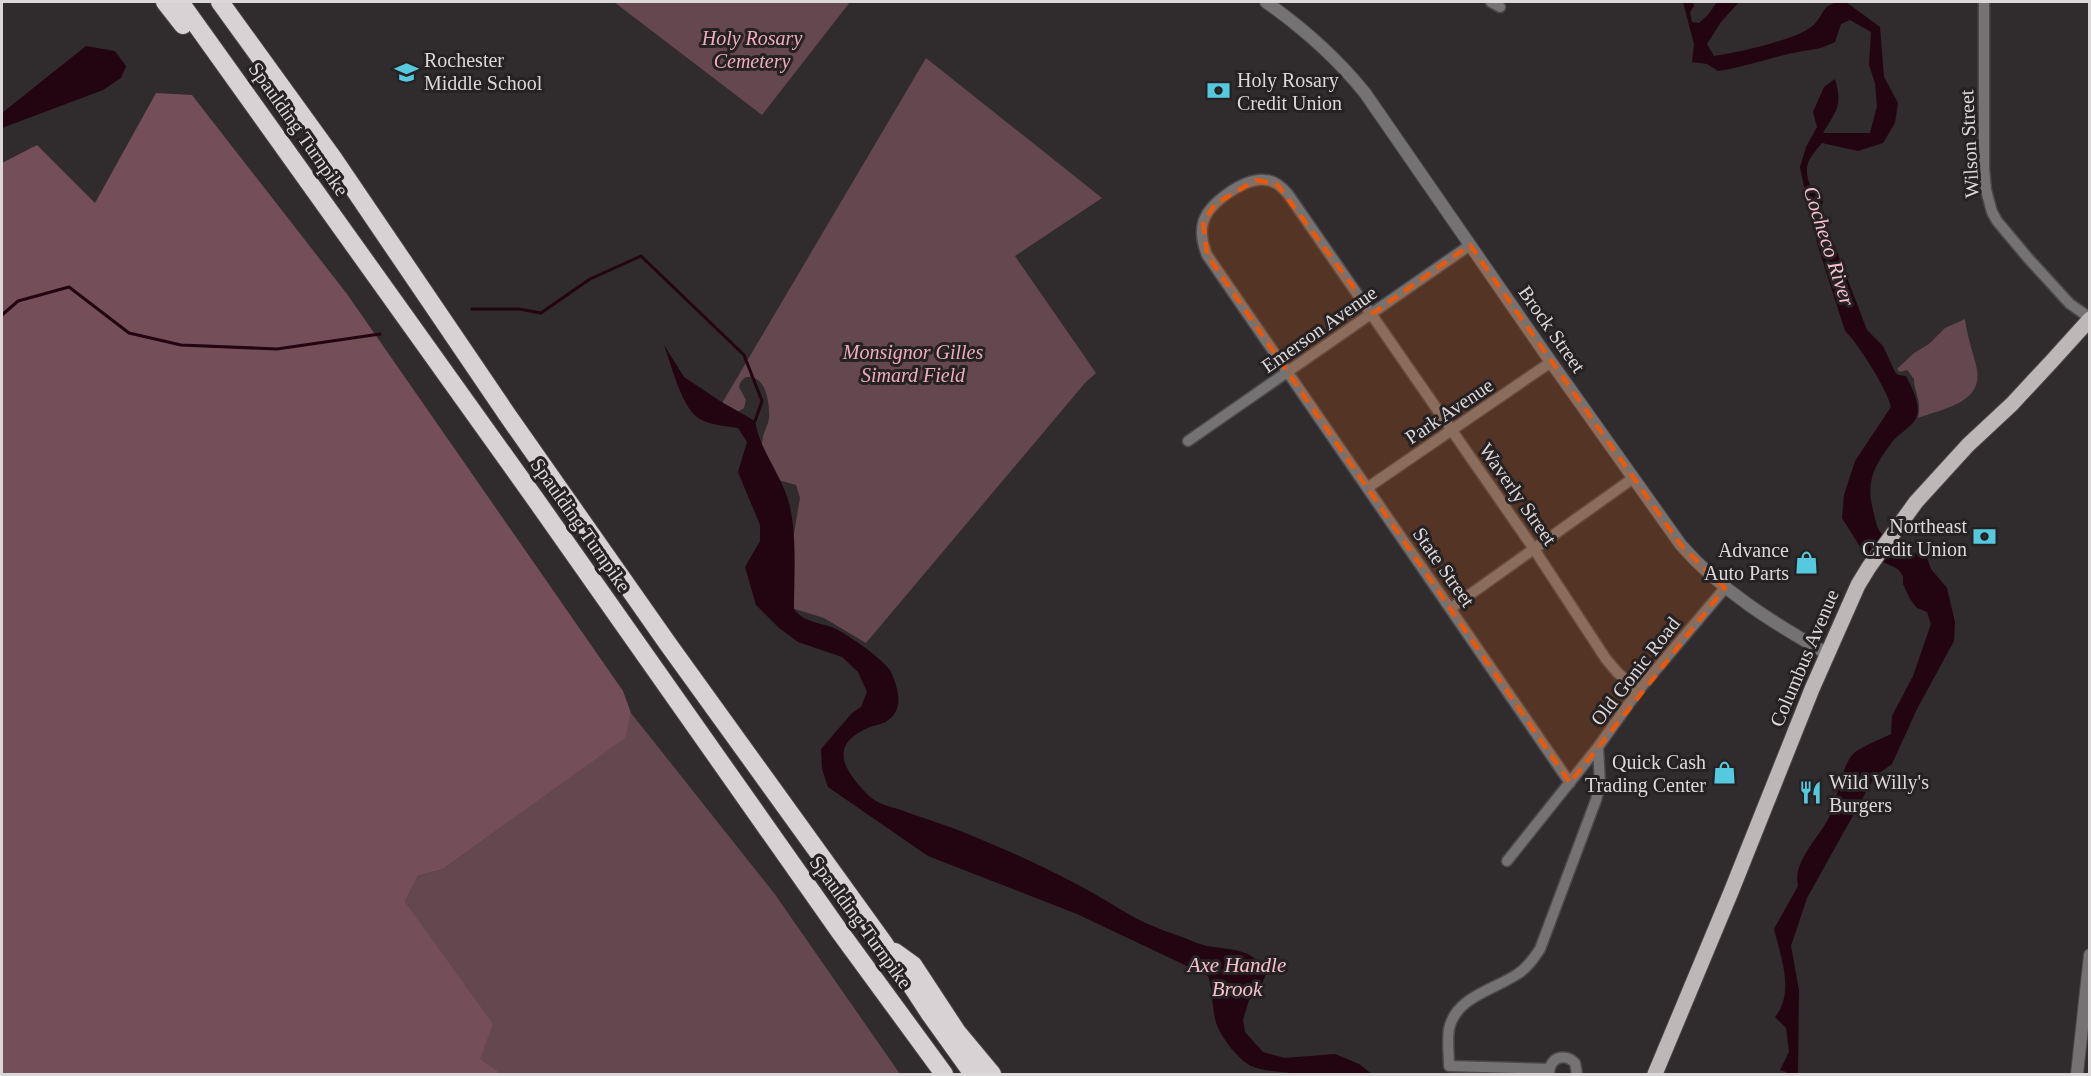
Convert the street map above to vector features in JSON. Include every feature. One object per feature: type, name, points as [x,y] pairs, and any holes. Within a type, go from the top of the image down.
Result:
[{"type":"highway","points":[[165,2],[228,83],[276,134]]},
{"type":"highway","name":"Spaulding Turnpike","points":[[180,2],[536,500],[840,932],[944,1074]]},
{"type":"highway","name":"Spaulding Turnpike","points":[[220,2],[333,158],[506,413],[668,644],[883,942],[973,1074]]},
{"type":"highway","points":[[883,942],[913,965],[957,1032],[992,1074]]},
{"type":"main road","name":"Columbus Avenue","points":[[1655,1074],[1857,585],[1916,502],[1950,464],[2012,404],[2090,318]]},
{"type":"main road","points":[[2070,342],[2090,340]]},
{"type":"street","name":"Brock Street","points":[[1266,2],[1321,44],[1348,72],[1383,117],[1632,479],[1681,545],[1725,588],[1828,654]]},
{"type":"street","name":"Wilson Street","points":[[1984,2],[1984,168],[1986,190],[1992,212],[2028,258],[2070,304],[2090,318]]},
{"type":"street","name":"Waverly Street","points":[[1289,372],[1207,255],[1201,234],[1207,213],[1223,197],[1242,185],[1256,180],[1267,180],[1277,184],[1288,194],[1373,313],[1606,658],[1617,672],[1638,691]]},
{"type":"street","name":"Emerson Avenue","points":[[1188,441],[1470,245]]},
{"type":"street","name":"Park Avenue","points":[[1367,488],[1551,362]]},
{"type":"street","name":"State Street","points":[[1289,372],[1570,783]]},
{"type":"street","points":[[1451,608],[1632,479]]},
{"type":"street","name":"Old Gonic Road","points":[[1508,861],[1598,747],[1638,691],[1725,588]]},
{"type":"street","points":[[1577,1074],[1575,1063],[1567,1057],[1553,1061],[1549,1072],[1449,1066],[1449,1029],[1459,1009],[1483,992],[1528,967],[1540,949],[1596,800],[1600,784],[1598,747]]},
{"type":"street","points":[[2077,1074],[2090,955]]},
{"type":"highlighted area","points":[[1256,180],[1277,184],[1373,313],[1470,245],[1681,545],[1725,588],[1570,783],[1207,255],[1203,223],[1215,204]]},
{"type":"green space","name":"Holy Rosary Cemetery","points":[[614,2],[850,2],[762,115]]},
{"type":"green space","name":"Monsignor Gilles Simard Field","points":[[926,58],[1102,198],[1015,256],[1096,373],[1085,383],[866,643],[824,618],[785,606],[800,498],[796,485],[778,480],[761,461],[762,440],[769,417],[768,399],[763,385],[756,378],[744,378],[739,387],[746,400],[744,408],[736,413],[718,410]]},
{"type":"green space","points":[[1965,319],[1978,377],[1975,387],[1961,402],[1918,418],[1919,406],[1914,379],[1907,370],[1900,372],[1897,369],[1945,328]]},
{"type":"green space","points":[[631,713],[774,893],[900,1074],[502,1074],[480,1060],[405,902],[418,876],[443,869],[624,738]]},
{"type":"shaded area","points":[[156,93],[192,95],[347,294],[623,691],[631,713],[625,738],[443,869],[418,876],[405,902],[493,1024],[480,1059],[502,1074],[2,1074],[2,163],[37,145],[95,203]]},
{"type":"water","name":"Cocheco River","points":[[1683,2],[1693,2],[1694,6],[1690,12],[1692,22],[1699,23],[1717,2],[1739,2],[1721,22],[1707,44],[1714,56],[1792,37],[1816,23],[1831,4],[1846,2],[1880,27],[1884,77],[1898,103],[1895,123],[1883,143],[1858,151],[1822,143],[1810,159],[1807,175],[1812,190],[1818,192],[1823,200],[1820,217],[1836,249],[1867,330],[1883,346],[1895,372],[1906,376],[1914,392],[1918,409],[1915,420],[1892,442],[1872,476],[1871,503],[1877,526],[1881,533],[1893,542],[1927,558],[1931,569],[1947,588],[1955,622],[1954,641],[1917,709],[1892,764],[1875,776],[1807,898],[1791,946],[1799,990],[1798,1074],[1787,1074],[1780,1070],[1789,1052],[1786,1028],[1775,1017],[1784,997],[1785,974],[1774,929],[1798,886],[1797,876],[1804,857],[1832,811],[1849,759],[1861,749],[1891,734],[1892,716],[1913,676],[1931,624],[1927,612],[1917,608],[1910,599],[1903,584],[1903,576],[1898,569],[1864,553],[1842,518],[1844,495],[1855,461],[1891,407],[1872,368],[1845,331],[1817,243],[1814,213],[1805,191],[1800,167],[1806,147],[1817,127],[1813,112],[1824,87],[1835,79],[1838,96],[1837,108],[1823,133],[1870,133],[1877,106],[1875,83],[1869,65],[1871,32],[1850,20],[1841,24],[1835,42],[1826,46],[1718,71],[1707,64],[1692,62],[1694,44]]},
{"type":"water","points":[[86,46],[115,51],[126,66],[121,78],[103,90],[2,128],[2,113]]},
{"type":"water","name":"Axe Handle Brook","points":[[664,345],[684,377],[755,421],[762,443],[790,507],[794,545],[794,609],[807,620],[834,628],[848,636],[874,654],[891,672],[898,691],[898,704],[893,716],[857,734],[848,742],[844,750],[847,767],[859,786],[883,804],[962,832],[1052,871],[1152,926],[1204,945],[1247,954],[1267,971],[1259,992],[1249,1000],[1243,1020],[1245,1032],[1263,1052],[1285,1058],[1335,1054],[1359,1064],[1372,1074],[1290,1073],[1259,1069],[1249,1065],[1232,1049],[1219,1030],[1208,976],[1077,914],[928,856],[828,787],[822,769],[821,749],[852,713],[861,707],[867,692],[858,672],[842,657],[798,642],[778,627],[756,605],[745,567],[760,541],[760,525],[738,472],[747,442],[738,428],[706,422],[691,411],[681,394]]},
{"type":"waterway","name":"Axe Handle Brook","points":[[472,309],[519,309],[541,313],[590,279],[641,256],[744,355],[762,401],[755,421]]},
{"type":"waterway","name":"Axe Handle Brook","points":[[2,315],[18,301],[69,287],[129,333],[181,345],[277,349],[380,334]]},
{"type":"place","name":"Rochester Middle School","points":[[406,72]]},
{"type":"place","name":"Holy Rosary Credit Union","points":[[1219,91]]},
{"type":"place","name":"Northeast Credit Union","points":[[1985,537]]},
{"type":"place","name":"Advance Auto Parts","points":[[1807,562]]},
{"type":"place","name":"Quick Cash Trading Center","points":[[1724,773]]},
{"type":"place","name":"Wild Willy's Burgers","points":[[1811,793]]}]
